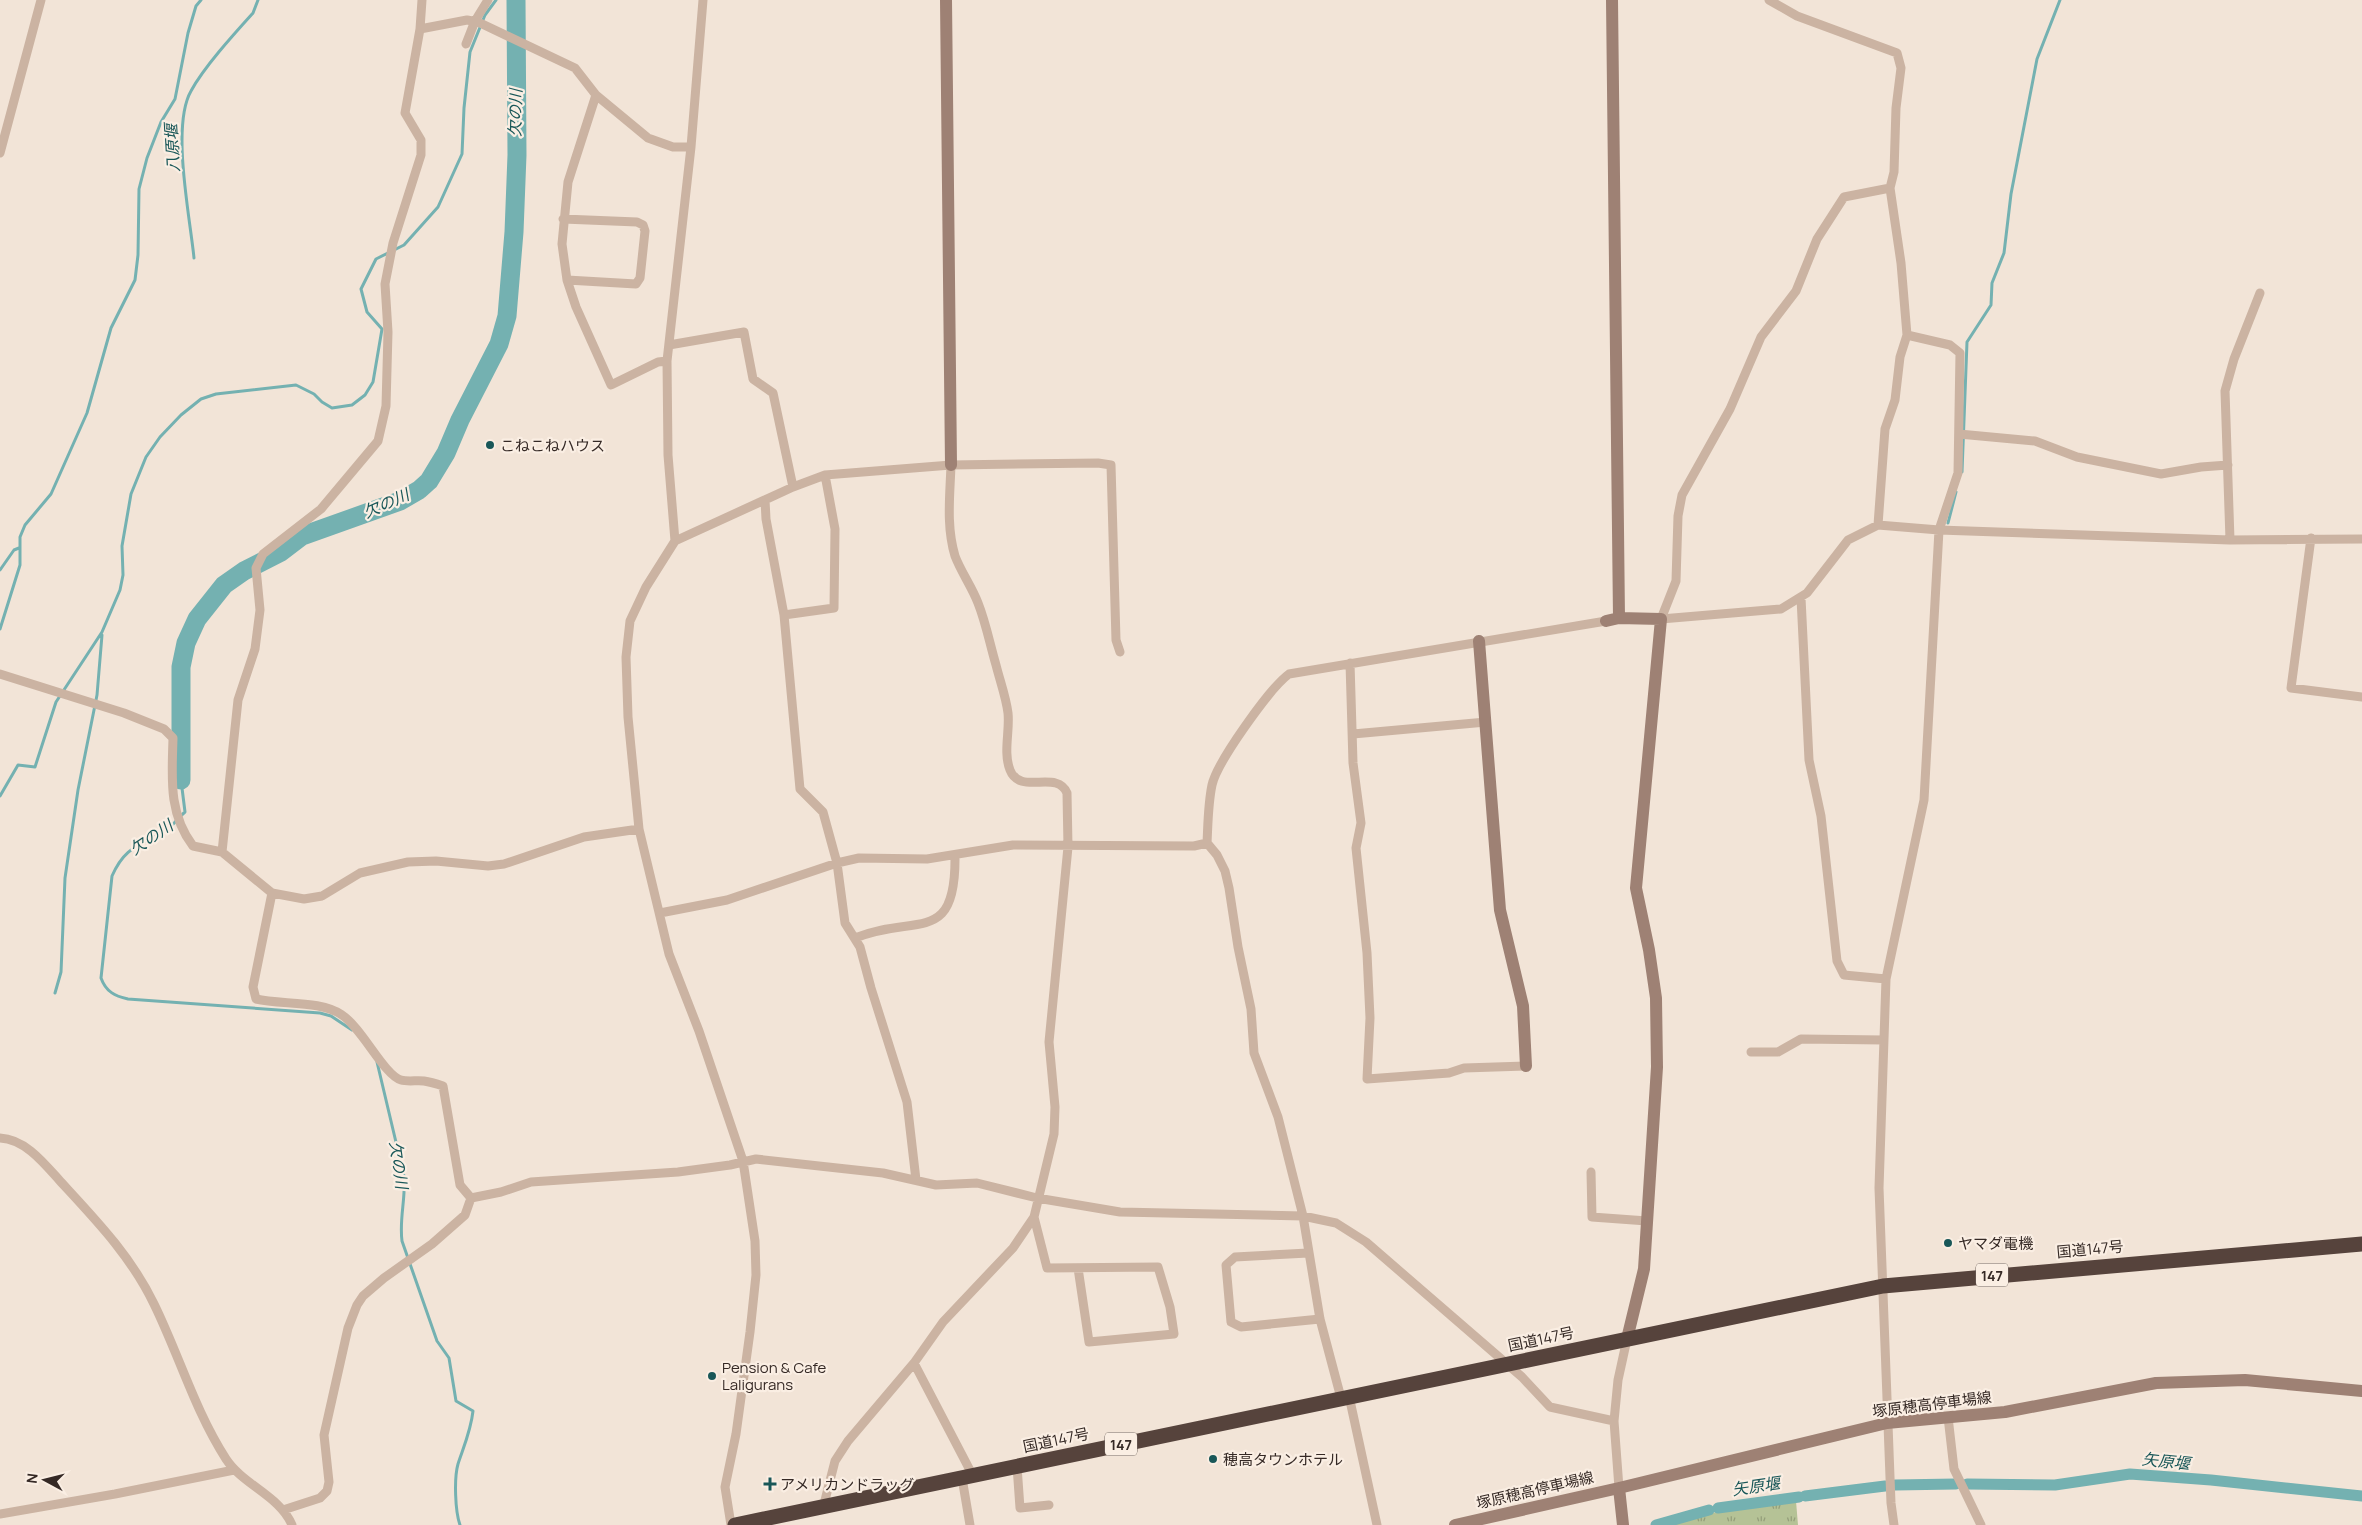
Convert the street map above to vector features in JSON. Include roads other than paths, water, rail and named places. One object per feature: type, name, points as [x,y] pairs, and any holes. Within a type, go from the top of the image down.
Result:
[{"type":"highway","name":"国道147号","points":[[733,1525],[823,1508],[1345,1397],[1883,1286],[2362,1244]]},
{"type":"street","points":[[0,154],[41,0]]},
{"type":"street","points":[[222,852],[238,700],[255,649],[260,610],[256,568],[263,554],[321,509],[378,441],[386,406],[388,332],[385,284],[393,243],[421,155],[421,140],[405,113],[420,29],[422,0]]},
{"type":"street","points":[[466,44],[480,23],[488,0]]},
{"type":"street","points":[[675,541],[668,455],[667,361],[691,147],[703,0]]},
{"type":"street","points":[[823,1508],[835,1461],[848,1441],[914,1363],[943,1322],[1013,1248],[1034,1217],[1054,1134],[1055,1107],[1049,1042],[1068,847],[1067,793],[1064,786],[1058,783],[1022,782],[1010,770],[1008,758],[1008,713],[1002,688],[978,603],[955,556],[949,527],[951,465],[946,0]]},
{"type":"street","points":[[1612,0],[1619,618]]},
{"type":"street","points":[[1769,0],[1797,16],[1897,53],[1901,68],[1896,108],[1894,172],[1890,188],[1901,263],[1907,335],[1900,357],[1895,400],[1886,430],[1878,525]]},
{"type":"street","points":[[420,29],[461,20],[480,23],[575,68],[596,95],[648,138],[673,146],[691,147]]},
{"type":"street","points":[[596,95],[568,182],[562,244],[567,280],[576,307],[611,385],[658,362],[667,361]]},
{"type":"street","points":[[1623,1525],[1614,1421],[1618,1380],[1644,1269],[1657,1067],[1656,998],[1649,950],[1636,888],[1661,619],[1676,581],[1678,516],[1682,495],[1730,410],[1761,337],[1796,291],[1817,238],[1844,197],[1890,188]]},
{"type":"street","points":[[563,219],[637,222],[644,225],[645,231],[640,278],[636,284],[567,280]]},
{"type":"street","points":[[2230,540],[2225,390],[2234,359],[2260,293]]},
{"type":"street","points":[[669,345],[744,332],[753,379],[773,393],[793,487]]},
{"type":"street","points":[[1894,1525],[1891,1503],[1879,1188],[1886,980],[1924,800],[1939,530],[1958,472],[1960,353],[1950,345],[1907,335]]},
{"type":"street","points":[[1959,434],[2035,441],[2077,457],[2161,474],[2202,466],[2228,465]]},
{"type":"street","points":[[733,1525],[725,1486],[736,1434],[756,1275],[756,1241],[743,1161],[699,1031],[669,954],[639,829],[628,717],[627,648],[630,621],[646,587],[675,541],[793,487],[825,476],[951,465],[1111,465],[1116,640],[1120,652]]},
{"type":"street","points":[[784,615],[834,608],[835,529],[825,476]]},
{"type":"street","points":[[765,500],[766,519],[784,615],[800,788],[823,812],[837,863],[845,923],[860,947],[907,1102],[916,1180]]},
{"type":"street","points":[[1377,1525],[1345,1397],[1320,1319],[1303,1216],[1278,1117],[1254,1053],[1251,1009],[1225,871],[1217,855],[1207,843],[1212,783],[1219,766],[1275,688],[1289,674],[1619,618],[1661,619],[1780,609],[1801,598],[1816,584],[1848,540],[1878,525],[1939,530],[2230,540],[2362,539]]},
{"type":"street","points":[[2312,538],[2291,688],[2362,697]]},
{"type":"street","points":[[1801,598],[1809,760],[1821,816],[1836,962],[1844,975],[1886,980]]},
{"type":"street","points":[[1350,663],[1353,763],[1361,822],[1356,848],[1367,953],[1370,1018],[1367,1079],[1449,1073],[1464,1068],[1526,1066],[1523,1006],[1500,910],[1479,641]]},
{"type":"street","points":[[0,674],[164,729],[173,738],[172,777],[175,814],[193,846],[222,852],[272,893],[304,899],[322,896],[360,874],[408,862],[436,861],[488,866],[504,864],[584,837],[639,829]]},
{"type":"street","points":[[1353,734],[1486,722]]},
{"type":"street","points":[[660,913],[727,900],[837,863],[859,858],[927,859],[955,856],[1013,845],[1068,847],[1194,846],[1207,843]]},
{"type":"street","points":[[855,938],[869,932],[933,920],[944,914],[951,903],[956,881],[955,856]]},
{"type":"street","points":[[272,893],[253,986],[256,999],[274,1003],[328,1007],[342,1014],[356,1026],[390,1071],[400,1080],[426,1081],[443,1086],[460,1185],[471,1198]]},
{"type":"street","points":[[1751,1052],[1778,1052],[1801,1039],[1884,1040]]},
{"type":"street","points":[[0,1138],[23,1145],[44,1163],[112,1237],[154,1304],[209,1429],[234,1470],[283,1510],[292,1525]]},
{"type":"street","points":[[471,1198],[501,1192],[531,1182],[678,1172],[730,1165],[756,1159],[883,1173],[936,1185],[977,1183],[1038,1198],[1120,1212],[1303,1216],[1336,1224],[1366,1242],[1522,1377],[1550,1407],[1614,1421]]},
{"type":"street","points":[[1591,1172],[1592,1217],[1647,1221]]},
{"type":"street","points":[[283,1510],[320,1498],[326,1491],[329,1482],[324,1435],[348,1328],[356,1305],[363,1296],[412,1260],[464,1216],[471,1198]]},
{"type":"street","points":[[1034,1217],[1047,1268],[1158,1267],[1170,1307],[1174,1334],[1088,1342],[1078,1268]]},
{"type":"street","points":[[1308,1253],[1236,1256],[1226,1265],[1231,1322],[1241,1327],[1320,1319]]},
{"type":"street","points":[[914,1363],[968,1477],[970,1525]]},
{"type":"street","name":"塚原穂高停車場線","points":[[1454,1525],[1619,1488],[1888,1423],[2005,1412],[2156,1383],[2245,1380],[2362,1391]]},
{"type":"street","points":[[1948,1417],[1954,1469],[1981,1525]]},
{"type":"street","points":[[1017,1466],[1020,1508],[1049,1505]]},
{"type":"street","points":[[0,1514],[125,1493],[234,1470]]},
{"type":"waterway","points":[[0,629],[20,565],[20,537],[25,525],[51,494],[87,413],[111,328],[135,280],[138,255],[139,189],[147,158],[161,122],[175,99],[188,33],[196,6],[201,0]]},
{"type":"waterway","name":"八原堰","points":[[194,258],[182,148],[182,126],[185,107],[191,91],[203,72],[253,13],[258,0]]},
{"type":"waterway","points":[[0,796],[18,765],[35,767],[56,702],[102,632],[120,590],[123,575],[122,546],[131,494],[146,457],[160,437],[181,415],[201,399],[216,394],[296,385],[314,394],[332,408],[352,405],[365,395],[373,382],[382,329],[367,312],[361,289],[376,259],[404,245],[438,207],[462,154],[464,108],[470,52],[485,15],[496,0]]},
{"type":"waterway","name":"欠の川","points":[[181,780],[181,667],[186,643],[197,619],[224,585],[244,571],[281,552],[302,536],[400,501],[419,490],[429,481],[446,453],[460,420],[499,344],[507,316],[514,232],[517,155],[516,0]]},
{"type":"waterway","points":[[1962,472],[1967,342],[1991,305],[1992,283],[2004,253],[2011,194],[2037,59],[2060,0]]},
{"type":"waterway","points":[[1948,523],[1956,492]]},
{"type":"waterway","points":[[0,570],[14,550],[19,548]]},
{"type":"waterway","points":[[55,993],[61,972],[65,878],[78,790],[97,695],[102,635]]},
{"type":"waterway","name":"欠の川","points":[[181,780],[185,812],[168,829],[129,852],[117,865],[112,876],[101,978],[105,987],[115,995],[128,999],[320,1013],[331,1016],[352,1030]]},
{"type":"waterway","name":"欠の川","points":[[377,1062],[404,1176],[402,1241],[437,1341],[449,1358],[456,1401],[473,1411],[457,1470],[456,1503],[460,1525]]},
{"type":"waterway","name":"矢原堰","points":[[1967,1484],[2055,1485],[2130,1474],[2211,1480],[2362,1496]]},
{"type":"waterway","name":"矢原堰","points":[[1895,1485],[1956,1484]]},
{"type":"waterway","name":"矢原堰","points":[[1805,1496],[1885,1486]]},
{"type":"waterway","name":"矢原堰","points":[[1718,1508],[1799,1497]]},
{"type":"waterway","name":"矢原堰","points":[[1656,1525],[1709,1510]]},
{"type":"place","name":"こねこねハウス","points":[[490,445]]},
{"type":"place","name":"ヤマダ電機","points":[[1948,1243]]},
{"type":"place","name":"Pension & Cafe Laligurans","points":[[712,1376]]},
{"type":"place","name":"穂高タウンホテル","points":[[1213,1459]]},
{"type":"place","name":"アメリカンドラッグ","points":[[770,1484]]}]
